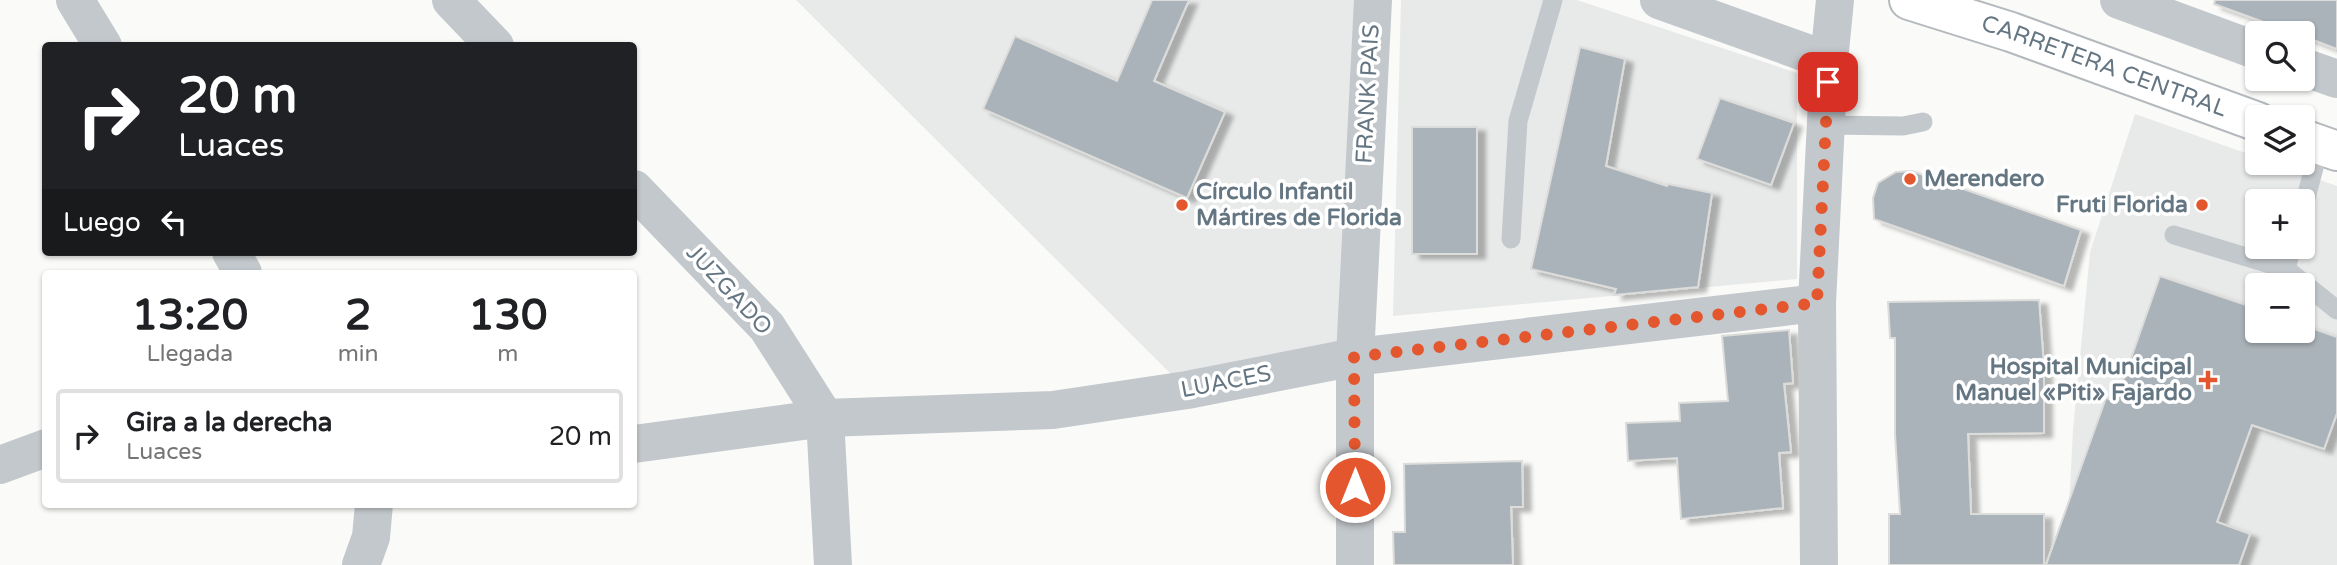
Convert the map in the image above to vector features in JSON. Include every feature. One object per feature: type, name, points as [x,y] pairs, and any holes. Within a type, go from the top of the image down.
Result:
[{"type":"highway","name":"CARRETERA CENTRAL","points":[[1909,0],[2011,32],[2245,117]]},
{"type":"street","points":[[75,0],[101,42]]},
{"type":"street","points":[[451,0],[491,42]]},
{"type":"street","name":"FRANK PAIS","points":[[1355,565],[1354,357],[1373,0]]},
{"type":"street","points":[[1659,0],[1829,61]]},
{"type":"street","points":[[1819,565],[1817,303],[1829,61],[1835,0]]},
{"type":"street","points":[[2119,0],[2245,46]]},
{"type":"street","points":[[2315,71],[2337,79]]},
{"type":"street","name":"JUZGADO","points":[[637,192],[767,327],[825,418],[833,565]]},
{"type":"street","name":"LUACES","points":[[637,444],[825,418],[1053,410],[1187,390],[1354,357],[1817,303]]},
{"type":"street","points":[[0,465],[42,449]]},
{"type":"street","points":[[361,565],[371,537],[374,508]]},
{"type":"lane","points":[[1511,239],[1518,121],[1553,0]]},
{"type":"lane","points":[[1826,125],[1903,126],[1923,122]]},
{"type":"lane","points":[[2308,189],[2320,145]]},
{"type":"lane","points":[[2174,235],[2286,269],[2337,310]]},
{"type":"lane","points":[[2286,269],[2289,259]]},
{"type":"shaded area","name":"Círculo Infantil Mártires de Florida","points":[[796,0],[1375,0],[1355,357],[1187,390]]},
{"type":"shaded area","points":[[1401,0],[1577,0],[1797,73],[1797,279],[1393,316]]},
{"type":"shaded area","name":"Hospital Municipal Manuel «Piti» Fajardo","points":[[2135,114],[2245,153],[2245,175],[2306,175],[2337,186],[2337,565],[2066,565],[2073,430],[2090,252]]},
{"type":"building","points":[[1152,0],[1189,0],[1154,81],[1225,112],[1187,198],[983,109],[1015,36],[1117,81]]},
{"type":"building","points":[[2215,0],[2337,0],[2337,49],[2315,41],[2315,21],[2261,21],[2214,4]]},
{"type":"building","points":[[1580,47],[1625,59],[1606,166],[1667,186],[1668,184],[1712,193],[1698,287],[1614,295],[1616,289],[1531,269]]},
{"type":"building","points":[[1720,98],[1794,123],[1771,185],[1697,159]]},
{"type":"building","points":[[1412,127],[1477,127],[1477,254],[1412,254]]},
{"type":"building","points":[[1912,171],[2081,230],[2064,286],[1874,219],[1873,198],[1878,183],[1896,172]]},
{"type":"building","points":[[2160,276],[2245,305],[2245,343],[2315,343],[2315,329],[2337,337],[2337,413],[2324,449],[2252,425],[2217,522],[2250,534],[2239,565],[2046,565],[2106,398],[2116,401]]},
{"type":"building","points":[[2039,300],[2044,367],[2044,433],[1968,434],[1971,514],[2044,514],[2044,565],[1889,565],[1889,514],[1900,514],[1895,434],[1895,338],[1890,338],[1888,302]]},
{"type":"building","points":[[1789,330],[1793,383],[1784,384],[1791,452],[1779,453],[1783,508],[1681,519],[1677,458],[1628,461],[1626,423],[1680,421],[1679,403],[1728,401],[1722,336]]},
{"type":"building","points":[[1522,461],[1523,507],[1511,507],[1513,565],[1394,565],[1393,532],[1405,532],[1404,464]]},
{"type":"place","name":"Merendero","points":[[1910,179]]},
{"type":"place","name":"Círculo Infantil Mártires de Florida","points":[[1182,205]]},
{"type":"place","name":"Fruti Florida","points":[[2202,205]]},
{"type":"place","name":"Hospital Municipal Manuel «Piti» Fajardo","points":[[2208,380]]},
{"type":"route","points":[[1355,487],[1354,357],[1817,303],[1828,82]]}]
